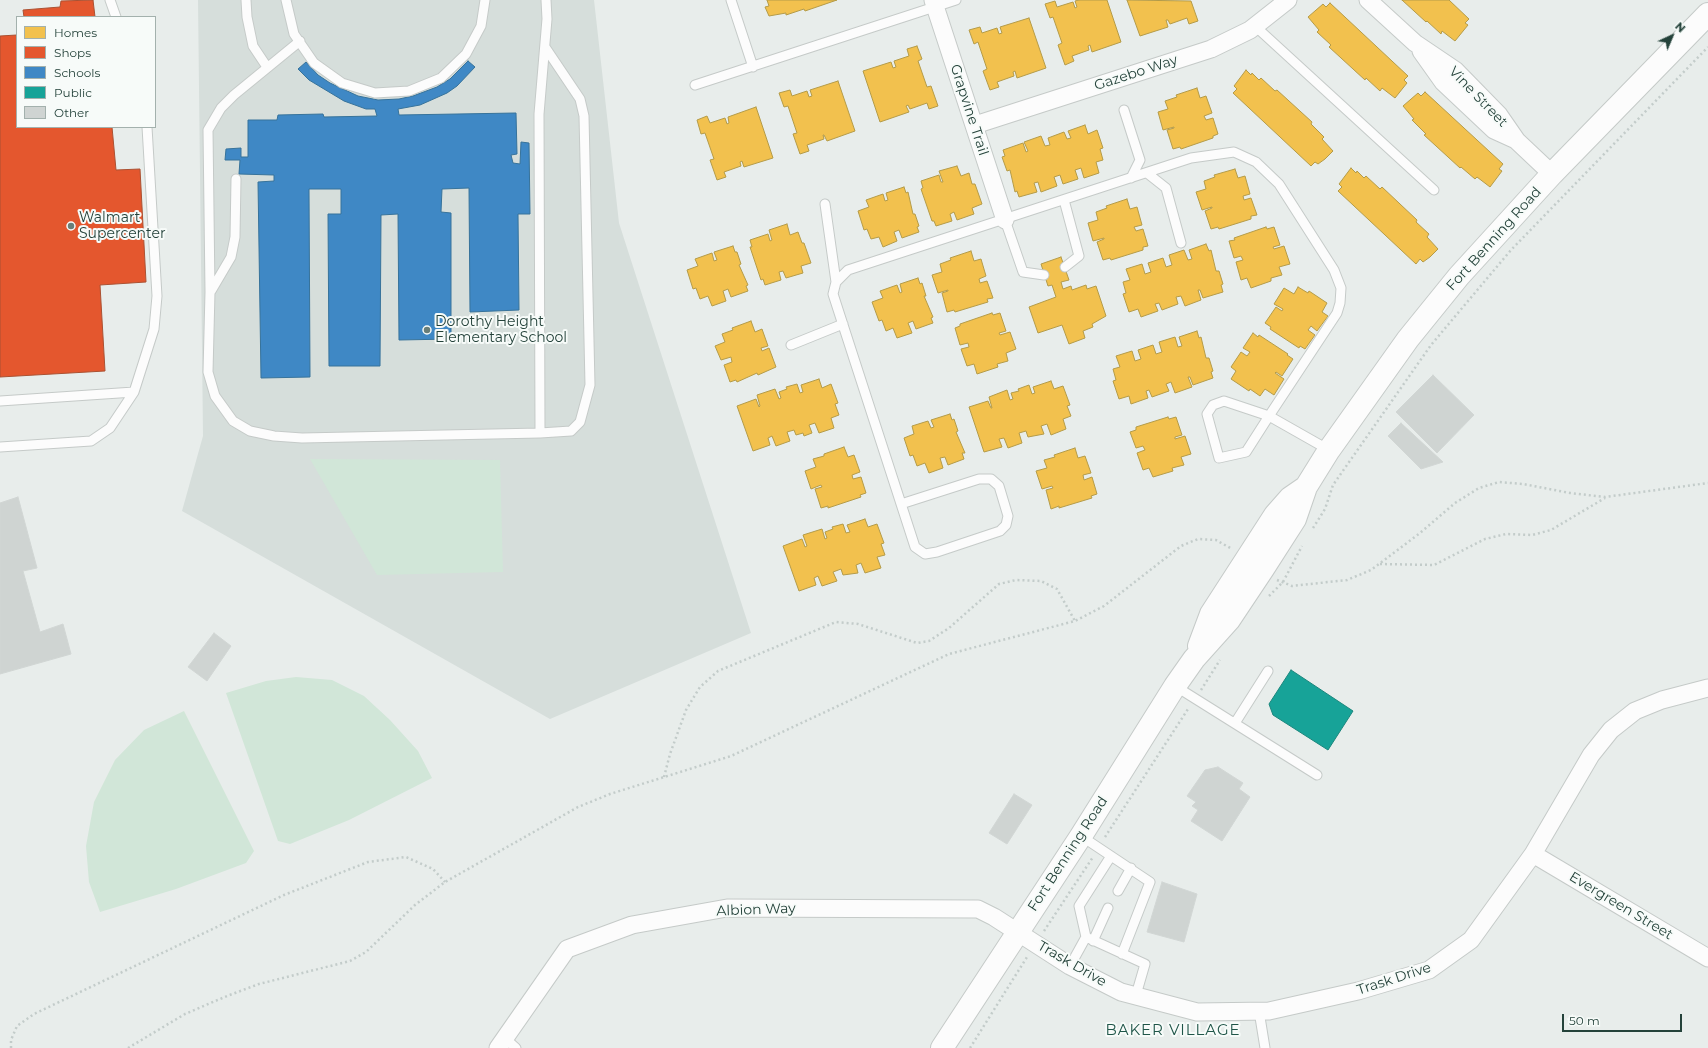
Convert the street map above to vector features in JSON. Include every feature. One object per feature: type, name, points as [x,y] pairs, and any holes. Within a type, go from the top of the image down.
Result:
[{"type":"street","name":"Gazebo Way","points":[[975,124],[1211,49],[1255,26],[1288,0]]},
{"type":"street","name":"Vine Street","points":[[1368,0],[1415,43],[1455,70],[1499,115],[1518,141],[1552,174]]},
{"type":"street","name":"Grapvine Trail","points":[[934,4],[975,124],[1004,220]]},
{"type":"street","name":"Fort Benning Road","points":[[942,1048],[1017,932],[1090,842],[1175,686],[1194,659],[1211,614],[1255,564],[1275,515],[1290,498],[1306,487],[1328,450],[1413,333],[1459,276],[1552,174],[1708,14]]},
{"type":"street","name":"Trask Drive","points":[[1017,932],[1070,966],[1121,992],[1197,1012],[1269,1011],[1358,991],[1429,970],[1471,940],[1533,854],[1591,755],[1611,730],[1635,711],[1662,700],[1708,688]]},
{"type":"street","name":"Evergreen Street","points":[[1533,854],[1708,958]]},
{"type":"street","name":"Albion Way","points":[[506,1045],[567,949],[632,925],[727,908],[978,909],[1017,932]]},
{"type":"lane","points":[[110,0],[116,16]]},
{"type":"lane","points":[[246,0],[247,17],[253,46],[267,67]]},
{"type":"lane","points":[[286,0],[294,34],[314,63],[342,84],[375,93],[409,91],[441,78],[466,54],[480,26],[485,0]]},
{"type":"lane","points":[[540,433],[539,114],[545,47],[546,0]]},
{"type":"lane","points":[[731,0],[752,67]]},
{"type":"lane","points":[[695,85],[752,67],[934,4],[956,0]]},
{"type":"lane","points":[[1255,26],[1434,190]]},
{"type":"lane","points":[[300,41],[267,67],[221,108],[208,130],[210,292],[208,372],[215,396],[233,421],[250,431],[274,436],[302,438],[540,433],[571,431],[580,422],[590,385],[584,116],[580,99],[545,47]]},
{"type":"lane","points":[[1124,110],[1140,160],[1131,178]]},
{"type":"lane","points":[[0,447],[91,441],[110,428],[134,392],[154,329],[157,296],[147,128]]},
{"type":"lane","points":[[836,282],[848,270],[1191,158],[1234,152],[1256,162],[1279,184],[1334,270],[1341,288],[1340,303],[1337,313],[1270,416],[1246,452],[1220,458],[1207,414],[1213,405],[1224,401],[1270,416],[1328,450]]},
{"type":"lane","points":[[1146,173],[1166,188],[1181,243]]},
{"type":"lane","points":[[210,292],[231,257],[235,237],[236,179]]},
{"type":"lane","points":[[1064,200],[1079,256],[1065,267]]},
{"type":"lane","points":[[825,204],[836,282],[833,294],[843,324],[901,504],[915,547],[925,554],[937,552],[1000,531],[1006,525],[1008,516],[999,486],[991,479],[979,479],[901,504]]},
{"type":"lane","points":[[1004,220],[1023,272],[1044,275]]},
{"type":"lane","points":[[791,345],[843,324]]},
{"type":"lane","points":[[0,401],[134,392]]},
{"type":"lane","points":[[1235,723],[1268,671]]},
{"type":"lane","points":[[1175,686],[1317,775]]},
{"type":"lane","points":[[1090,842],[1150,882],[1122,954]]},
{"type":"lane","points":[[1110,856],[1079,906],[1089,939],[1146,964],[1136,995]]},
{"type":"lane","points":[[1118,891],[1131,868]]},
{"type":"lane","points":[[1070,966],[1108,908]]},
{"type":"lane","points":[[1259,1011],[1265,1048]]},
{"type":"path","points":[[1309,534],[1325,509],[1333,485],[1431,345],[1511,250],[1708,47]]},
{"type":"path","points":[[128,1048],[185,1014],[227,996],[259,984],[350,961],[366,952],[415,905],[445,882],[578,807],[610,794],[731,756],[949,654],[1075,622],[1104,606],[1181,546],[1198,539],[1216,540],[1283,582],[1292,586],[1346,580],[1371,570],[1455,503],[1479,488],[1499,482],[1523,484],[1570,494],[1605,497],[1708,483]]},
{"type":"path","points":[[1380,564],[1434,565],[1485,539],[1506,534],[1532,535],[1550,530],[1605,497]]},
{"type":"path","points":[[1264,600],[1283,582],[1305,541]]},
{"type":"path","points":[[664,778],[670,754],[686,710],[700,687],[718,671],[836,622],[858,624],[917,643],[929,641],[949,628],[999,584],[1016,580],[1041,581],[1058,589],[1075,622]]},
{"type":"path","points":[[970,1048],[1036,944],[1090,842],[1195,698],[1224,654]]},
{"type":"path","points":[[10,1048],[11,1040],[17,1026],[34,1014],[284,895],[368,862],[406,857],[433,869],[445,882]]},
{"type":"shaded area","name":"Dorothy Height Elementary School","points":[[198,0],[594,0],[619,223],[751,633],[550,719],[182,511],[203,436]]},
{"type":"green space","points":[[310,459],[500,460],[503,572],[377,575]]},
{"type":"green space","points":[[296,677],[332,680],[364,696],[390,720],[418,751],[432,778],[349,820],[290,844],[278,841],[226,693],[266,681]]},
{"type":"green space","points":[[184,711],[254,851],[246,863],[176,889],[100,912],[89,882],[86,846],[94,802],[115,760],[144,730]]},
{"type":"building: Homes","points":[[767,0],[837,0],[805,11],[804,9],[786,15],[786,13],[769,16],[765,7],[769,6]]},
{"type":"building: Homes","points":[[1107,0],[1121,42],[1092,52],[1090,45],[1088,46],[1089,50],[1072,56],[1074,61],[1065,65],[1058,45],[1062,43],[1053,17],[1050,18],[1045,4],[1055,1],[1057,7],[1073,2],[1075,8],[1077,7],[1075,1]]},
{"type":"building: Homes","points":[[1127,0],[1191,1],[1198,21],[1189,24],[1187,18],[1170,24],[1168,20],[1166,20],[1168,27],[1140,36]]},
{"type":"building: Homes","points":[[1402,0],[1449,0],[1469,19],[1465,23],[1468,25],[1455,41],[1442,31],[1441,34]]},
{"type":"building: Homes","points":[[1330,3],[1408,76],[1404,80],[1407,83],[1395,98],[1382,88],[1380,91],[1366,78],[1365,80],[1329,47],[1331,45],[1317,32],[1319,30],[1308,17],[1323,4],[1326,7]]},
{"type":"building: Homes","points":[[1029,18],[1046,68],[1017,78],[1015,71],[1013,72],[1014,76],[997,82],[999,87],[990,90],[983,71],[987,69],[978,42],[974,44],[969,30],[980,27],[982,33],[997,28],[999,34],[1002,33],[1000,27]]},
{"type":"building: Homes","points":[[917,46],[922,59],[918,61],[927,87],[931,86],[938,106],[929,109],[927,103],[910,109],[908,105],[906,106],[909,112],[880,122],[863,71],[891,62],[893,68],[896,67],[894,61],[909,56],[907,49]]},
{"type":"building: Homes","points":[[1246,70],[1251,75],[1252,73],[1259,80],[1261,78],[1275,91],[1277,90],[1312,122],[1311,124],[1324,137],[1322,139],[1333,151],[1325,159],[1318,164],[1315,162],[1311,166],[1233,93],[1237,89],[1234,86]]},
{"type":"building: Homes","points":[[838,81],[855,131],[827,141],[823,135],[824,139],[807,145],[809,151],[800,154],[793,134],[797,133],[788,106],[784,107],[779,93],[790,90],[792,96],[807,91],[809,97],[812,96],[810,90]]},
{"type":"building: Homes","points":[[1197,88],[1200,98],[1206,96],[1212,113],[1204,116],[1206,120],[1213,118],[1218,134],[1213,136],[1213,138],[1181,149],[1180,147],[1173,149],[1167,130],[1174,127],[1163,130],[1158,112],[1168,109],[1165,101],[1177,97],[1176,95]]},
{"type":"building: Homes","points":[[1425,92],[1503,164],[1499,169],[1502,171],[1490,187],[1477,177],[1475,179],[1461,167],[1460,168],[1424,135],[1426,134],[1412,120],[1414,119],[1403,106],[1418,93],[1421,96]]},
{"type":"building: Homes","points":[[756,107],[773,158],[744,167],[742,161],[740,162],[741,166],[724,172],[726,177],[717,180],[710,160],[714,159],[705,133],[701,134],[697,120],[707,116],[710,123],[725,118],[727,124],[729,123],[728,117]]},
{"type":"building: Homes","points":[[1085,125],[1088,134],[1097,130],[1103,148],[1100,149],[1103,160],[1096,162],[1099,173],[1084,178],[1081,168],[1075,170],[1078,179],[1063,184],[1060,175],[1054,177],[1057,186],[1041,192],[1038,182],[1034,183],[1037,192],[1019,197],[1017,191],[1015,192],[1010,170],[1007,171],[1002,157],[1005,156],[1003,150],[1023,143],[1026,152],[1028,151],[1024,142],[1041,136],[1045,146],[1050,145],[1048,138],[1064,132],[1067,139],[1071,138],[1068,131]]},
{"type":"building: Homes","points":[[957,166],[961,176],[969,173],[972,184],[975,184],[982,204],[972,208],[974,214],[957,220],[954,212],[950,214],[952,221],[936,226],[934,221],[932,221],[921,189],[923,188],[921,181],[939,175],[941,182],[943,182],[939,171]]},
{"type":"building: Homes","points":[[1351,168],[1356,173],[1357,171],[1364,178],[1366,176],[1380,189],[1382,187],[1417,220],[1416,222],[1429,234],[1427,237],[1438,249],[1430,257],[1423,262],[1420,259],[1416,264],[1338,191],[1342,187],[1339,184]]},
{"type":"building: Homes","points":[[1235,169],[1238,178],[1245,176],[1250,194],[1243,196],[1244,200],[1251,198],[1257,215],[1251,216],[1251,219],[1219,229],[1218,227],[1211,229],[1205,211],[1212,207],[1202,210],[1196,192],[1206,189],[1204,181],[1215,177],[1214,175]]},
{"type":"building: Homes","points":[[904,187],[906,193],[908,192],[913,214],[915,214],[919,226],[917,227],[919,232],[902,238],[899,230],[894,232],[897,241],[883,247],[879,237],[871,239],[867,229],[864,230],[858,211],[869,207],[866,200],[883,194],[885,201],[888,200],[886,193]]},
{"type":"building: Homes","points":[[1127,199],[1130,209],[1137,207],[1142,225],[1134,227],[1136,231],[1143,229],[1148,246],[1143,247],[1143,250],[1111,260],[1110,258],[1103,260],[1097,242],[1104,238],[1093,241],[1088,223],[1098,220],[1096,212],[1107,208],[1106,206]]},
{"type":"building: Homes","points":[[787,224],[790,235],[798,232],[802,243],[804,243],[811,263],[801,266],[803,273],[786,278],[783,271],[779,272],[781,280],[765,285],[763,279],[761,280],[750,247],[752,247],[750,240],[768,234],[770,241],[772,240],[769,230]]},
{"type":"building: Homes","points":[[1266,227],[1267,229],[1274,227],[1280,245],[1273,247],[1274,249],[1284,246],[1290,264],[1279,267],[1282,275],[1271,278],[1271,281],[1251,288],[1247,278],[1241,280],[1236,262],[1243,260],[1241,256],[1234,258],[1229,241]]},
{"type":"building: Homes","points":[[1206,244],[1209,251],[1211,250],[1216,271],[1219,271],[1223,284],[1221,285],[1223,292],[1203,298],[1200,290],[1198,290],[1201,300],[1185,306],[1181,296],[1176,297],[1178,304],[1162,310],[1159,303],[1155,304],[1158,311],[1141,317],[1138,309],[1129,312],[1123,294],[1126,293],[1123,282],[1130,280],[1126,269],[1142,264],[1145,274],[1151,272],[1148,263],[1163,258],[1166,267],[1172,265],[1169,255],[1184,250],[1188,260],[1192,259],[1189,250]]},
{"type":"building: Homes","points":[[733,246],[735,252],[737,252],[741,264],[739,265],[748,285],[746,286],[748,291],[731,297],[728,289],[723,291],[726,301],[712,306],[708,296],[700,299],[696,288],[693,289],[687,270],[698,266],[695,259],[712,253],[714,261],[717,260],[714,252]]},
{"type":"building: Homes","points":[[971,251],[974,261],[981,259],[986,276],[979,279],[980,283],[987,281],[993,298],[987,299],[988,302],[955,312],[954,310],[947,312],[942,293],[948,290],[938,293],[932,275],[942,272],[940,264],[951,260],[950,258]]},
{"type":"building: Homes","points":[[1061,257],[1069,280],[1061,282],[1063,289],[1071,286],[1072,290],[1086,285],[1087,289],[1096,286],[1106,316],[1092,324],[1093,327],[1083,331],[1085,338],[1069,344],[1062,325],[1038,333],[1029,307],[1056,297],[1052,285],[1048,286],[1041,264]]},
{"type":"building: Homes","points":[[918,278],[920,284],[922,283],[926,296],[924,296],[933,317],[931,318],[933,323],[916,329],[913,321],[908,323],[912,333],[897,338],[893,328],[886,331],[882,320],[879,321],[872,302],[883,298],[880,291],[897,285],[900,293],[902,292],[900,284]]},
{"type":"building: Homes","points":[[1298,287],[1308,293],[1309,291],[1327,303],[1322,312],[1328,316],[1317,331],[1311,326],[1308,330],[1315,335],[1305,349],[1300,346],[1299,348],[1270,329],[1271,327],[1265,323],[1276,307],[1282,311],[1283,309],[1274,304],[1284,288],[1294,294]]},
{"type":"building: Homes","points":[[992,313],[993,315],[1000,313],[1006,331],[999,333],[1000,335],[1010,332],[1016,349],[1006,353],[1008,361],[997,364],[998,367],[977,374],[974,364],[967,366],[961,349],[969,347],[968,343],[960,345],[955,328],[960,326],[960,324]]},
{"type":"building: Homes","points":[[751,321],[755,332],[762,329],[768,346],[761,348],[762,351],[769,348],[776,367],[758,375],[757,373],[737,382],[736,380],[730,382],[724,365],[732,362],[731,357],[721,360],[715,346],[725,342],[722,334],[733,330],[732,328]]},
{"type":"building: Homes","points":[[1197,331],[1199,338],[1201,337],[1206,358],[1209,358],[1213,371],[1211,372],[1213,378],[1193,385],[1190,377],[1188,377],[1192,387],[1175,393],[1171,382],[1166,384],[1169,391],[1152,397],[1149,390],[1146,391],[1148,398],[1131,404],[1129,396],[1119,399],[1113,381],[1116,380],[1113,369],[1120,367],[1116,356],[1132,351],[1135,361],[1141,359],[1138,350],[1153,345],[1156,354],[1162,352],[1159,342],[1175,337],[1178,347],[1182,346],[1179,337]]},
{"type":"building: Homes","points":[[1253,333],[1258,337],[1259,335],[1288,354],[1287,355],[1293,359],[1282,376],[1276,372],[1275,373],[1284,379],[1274,395],[1265,389],[1260,396],[1250,389],[1249,391],[1231,379],[1236,371],[1231,367],[1241,352],[1247,356],[1250,352],[1243,348]]},
{"type":"building: Homes","points":[[819,379],[822,388],[831,384],[838,403],[835,404],[839,415],[831,418],[834,428],[819,433],[815,423],[809,425],[812,433],[804,436],[803,433],[796,435],[794,430],[787,432],[790,441],[776,446],[772,436],[768,438],[770,445],[753,451],[737,406],[756,399],[759,407],[757,395],[775,389],[779,399],[781,398],[779,392],[787,389],[786,387],[797,384],[800,393],[803,392],[801,385]]},
{"type":"building: Homes","points":[[1051,381],[1054,389],[1063,386],[1070,405],[1067,406],[1071,416],[1063,419],[1066,429],[1051,435],[1047,424],[1041,426],[1044,434],[1028,437],[1026,431],[1019,433],[1022,443],[1008,448],[1004,438],[999,439],[1002,447],[984,452],[969,407],[988,401],[992,408],[989,397],[1007,390],[1010,400],[1013,399],[1011,393],[1019,391],[1018,389],[1029,385],[1032,394],[1035,393],[1033,387]]},
{"type":"building: Homes","points":[[950,414],[952,420],[954,419],[958,431],[956,432],[965,453],[962,453],[964,459],[948,465],[945,457],[940,458],[943,468],[929,473],[925,463],[917,466],[913,455],[910,456],[904,438],[914,434],[912,426],[928,421],[931,428],[934,427],[931,420]]},
{"type":"building: Homes","points":[[1168,417],[1169,419],[1176,417],[1182,435],[1175,437],[1175,439],[1185,436],[1191,454],[1181,457],[1184,465],[1172,468],[1173,471],[1153,477],[1149,468],[1143,470],[1137,453],[1145,450],[1143,446],[1136,448],[1130,432],[1136,430],[1136,427]]},
{"type":"building: Homes","points":[[844,447],[848,457],[854,455],[860,472],[852,475],[853,479],[861,477],[866,493],[860,495],[861,497],[828,508],[828,506],[821,508],[815,489],[822,487],[821,485],[811,489],[805,471],[816,467],[813,459]]},
{"type":"building: Homes","points":[[1075,448],[1078,458],[1085,456],[1091,473],[1083,475],[1084,480],[1092,477],[1097,494],[1091,496],[1092,498],[1051,509],[1046,490],[1053,488],[1052,486],[1042,489],[1036,471],[1047,468],[1044,460]]},
{"type":"building: Homes","points":[[865,519],[868,527],[877,524],[884,543],[881,544],[885,555],[877,557],[881,568],[865,573],[861,563],[856,565],[858,573],[843,575],[841,569],[833,572],[837,581],[822,586],[818,576],[814,578],[816,585],[799,591],[783,546],[802,539],[805,547],[807,546],[803,535],[822,529],[825,539],[827,538],[825,532],[833,529],[832,527],[843,524],[846,533],[850,532],[847,525]]},
{"type":"building: Shops","points":[[93,0],[95,16],[24,16],[23,10],[60,7],[61,1]]},
{"type":"building: Shops","name":"Walmart Supercenter","points":[[16,35],[16,128],[112,128],[116,170],[140,169],[146,282],[100,285],[105,371],[0,377],[0,36]]},
{"type":"building: Schools","points":[[468,61],[475,67],[457,86],[447,93],[420,105],[398,109],[399,115],[516,113],[517,154],[511,155],[513,163],[520,164],[521,142],[529,143],[530,214],[518,214],[519,310],[470,312],[469,188],[442,189],[441,212],[451,213],[451,339],[399,340],[398,214],[381,215],[380,366],[329,366],[328,214],[341,214],[341,189],[309,189],[310,377],[261,378],[258,182],[274,181],[274,175],[239,174],[240,160],[225,160],[226,149],[241,148],[241,157],[248,157],[248,120],[277,120],[278,115],[323,114],[324,117],[377,116],[375,109],[366,109],[344,101],[309,80],[298,69],[306,62],[318,75],[330,83],[358,96],[378,100],[399,99],[413,96],[437,87],[450,79]]},
{"type":"building: Public","points":[[1291,670],[1353,711],[1328,750],[1273,715],[1269,704]]},
{"type":"building: Other","points":[[1433,375],[1474,415],[1437,453],[1396,412]]},
{"type":"building: Other","points":[[1401,423],[1443,462],[1421,469],[1388,436]]},
{"type":"building: Other","points":[[18,497],[37,568],[23,571],[40,632],[63,624],[71,654],[0,674],[0,503]]},
{"type":"building: Other","points":[[214,633],[231,646],[207,681],[188,667]]},
{"type":"building: Other","points":[[1218,767],[1243,783],[1239,789],[1250,797],[1222,841],[1191,821],[1198,810],[1192,806],[1196,802],[1187,796],[1205,770]]},
{"type":"building: Other","points":[[1014,794],[1032,805],[1007,844],[989,833]]},
{"type":"building: Other","points":[[1162,882],[1197,894],[1184,942],[1147,932]]},
{"type":"place","name":"Walmart Supercenter","points":[[71,226]]},
{"type":"place","name":"Dorothy Height Elementary School","points":[[427,330]]},
{"type":"district","name":"BAKER VILLAGE","points":[[1173,1031]]}]
